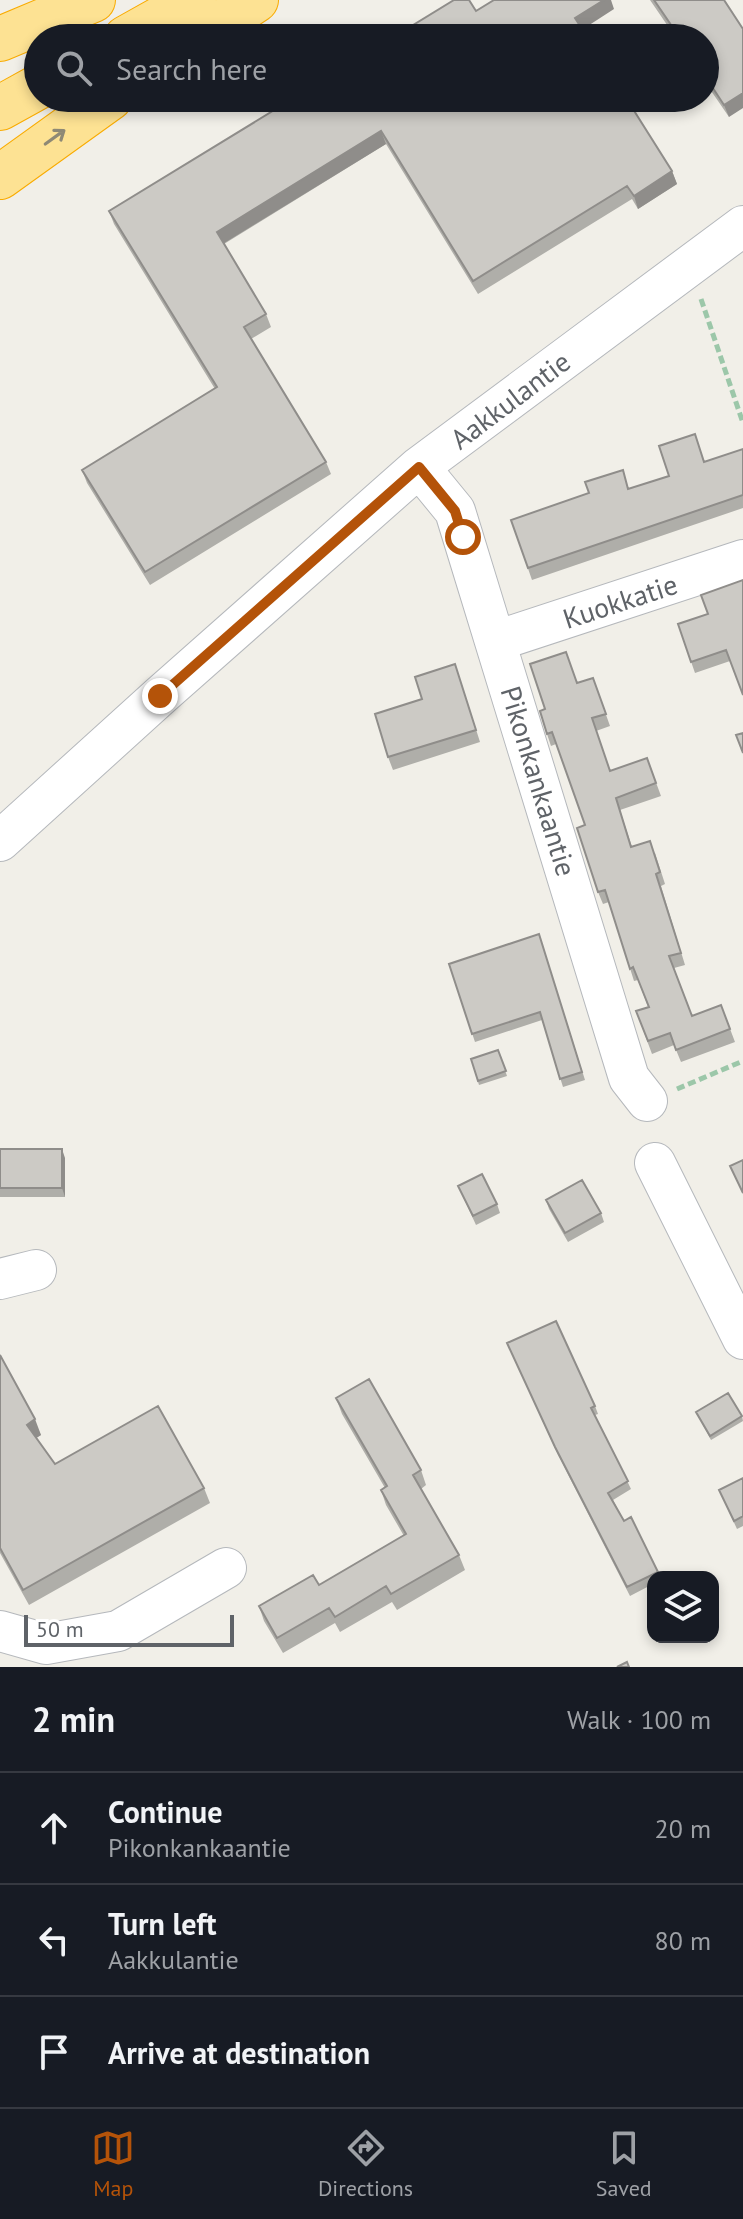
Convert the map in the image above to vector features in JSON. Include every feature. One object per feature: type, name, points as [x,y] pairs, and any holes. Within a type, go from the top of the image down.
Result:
[{"type":"highway","points":[[36,24],[93,0]]},
{"type":"highway","points":[[151,24],[194,0]]},
{"type":"highway","points":[[220,24],[256,0]]},
{"type":"highway","points":[[0,39],[24,29]]},
{"type":"highway","points":[[0,108],[24,95]]},
{"type":"highway","points":[[0,177],[91,112]]},
{"type":"street","name":"Aakkulantie","points":[[0,841],[419,467],[743,226]]},
{"type":"street","name":"Pikonkankaantie","points":[[419,467],[455,511],[629,1078],[647,1101]]},
{"type":"street","name":"Kuokkatie","points":[[496,641],[743,560]]},
{"type":"street","points":[[655,1163],[743,1339]]},
{"type":"street","points":[[0,1631],[46,1644],[118,1631],[226,1568]]},
{"type":"path","points":[[698,291],[743,423]]},
{"type":"path","points":[[647,1101],[743,1061]]},
{"type":"building","points":[[454,0],[469,0],[476,11],[494,0],[604,0],[575,18],[579,24],[415,24]]},
{"type":"building","points":[[654,0],[724,0],[743,29],[743,93],[724,105],[719,97],[719,24],[670,24]]},
{"type":"building","points":[[271,112],[635,112],[672,171],[634,196],[627,186],[473,281],[381,131],[217,232],[266,314],[244,327],[326,462],[145,572],[82,470],[217,387],[109,211]]},
{"type":"building","points":[[695,434],[704,462],[743,449],[743,495],[528,568],[511,520],[589,493],[585,482],[623,470],[628,489],[669,476],[659,446]]},
{"type":"building","points":[[743,580],[743,695],[726,650],[691,662],[678,624],[708,614],[701,595]]},
{"type":"building","points":[[566,652],[577,683],[593,678],[606,714],[592,718],[610,771],[647,758],[656,783],[616,798],[631,847],[650,841],[660,872],[656,874],[681,953],[669,956],[692,1016],[721,1005],[730,1029],[676,1050],[670,1033],[648,1041],[636,1011],[649,1007],[633,967],[630,969],[605,890],[598,892],[577,828],[585,825],[552,732],[547,734],[540,711],[545,709],[530,664]]},
{"type":"building","points":[[455,664],[476,730],[388,757],[375,714],[422,699],[415,677]]},
{"type":"building","points":[[743,733],[743,753],[736,735]]},
{"type":"building","points":[[539,934],[582,1072],[560,1079],[540,1012],[472,1034],[449,964]]},
{"type":"building","points":[[498,1050],[506,1071],[478,1081],[471,1059]]},
{"type":"building","points":[[0,1149],[62,1149],[62,1188],[0,1188]]},
{"type":"building","points":[[743,1160],[743,1193],[730,1166]]},
{"type":"building","points":[[482,1174],[497,1204],[473,1216],[458,1186]]},
{"type":"building","points":[[582,1180],[601,1213],[565,1233],[546,1200]]},
{"type":"building","points":[[556,1321],[595,1406],[591,1408],[628,1481],[608,1493],[624,1521],[631,1517],[658,1571],[647,1571],[647,1577],[627,1587],[555,1447],[507,1343]]},
{"type":"building","points":[[0,1355],[35,1419],[27,1425],[55,1464],[158,1406],[204,1488],[23,1590],[0,1548]]},
{"type":"building","points":[[369,1379],[421,1470],[413,1475],[459,1555],[391,1594],[386,1586],[335,1617],[329,1608],[277,1638],[259,1606],[313,1575],[319,1585],[406,1534],[381,1490],[387,1486],[336,1398]]},
{"type":"building","points":[[728,1393],[742,1416],[710,1436],[696,1412]]},
{"type":"building","points":[[743,1478],[743,1516],[734,1521],[719,1490]]},
{"type":"route","points":[[160,696],[419,467],[455,511],[463,537]]}]
